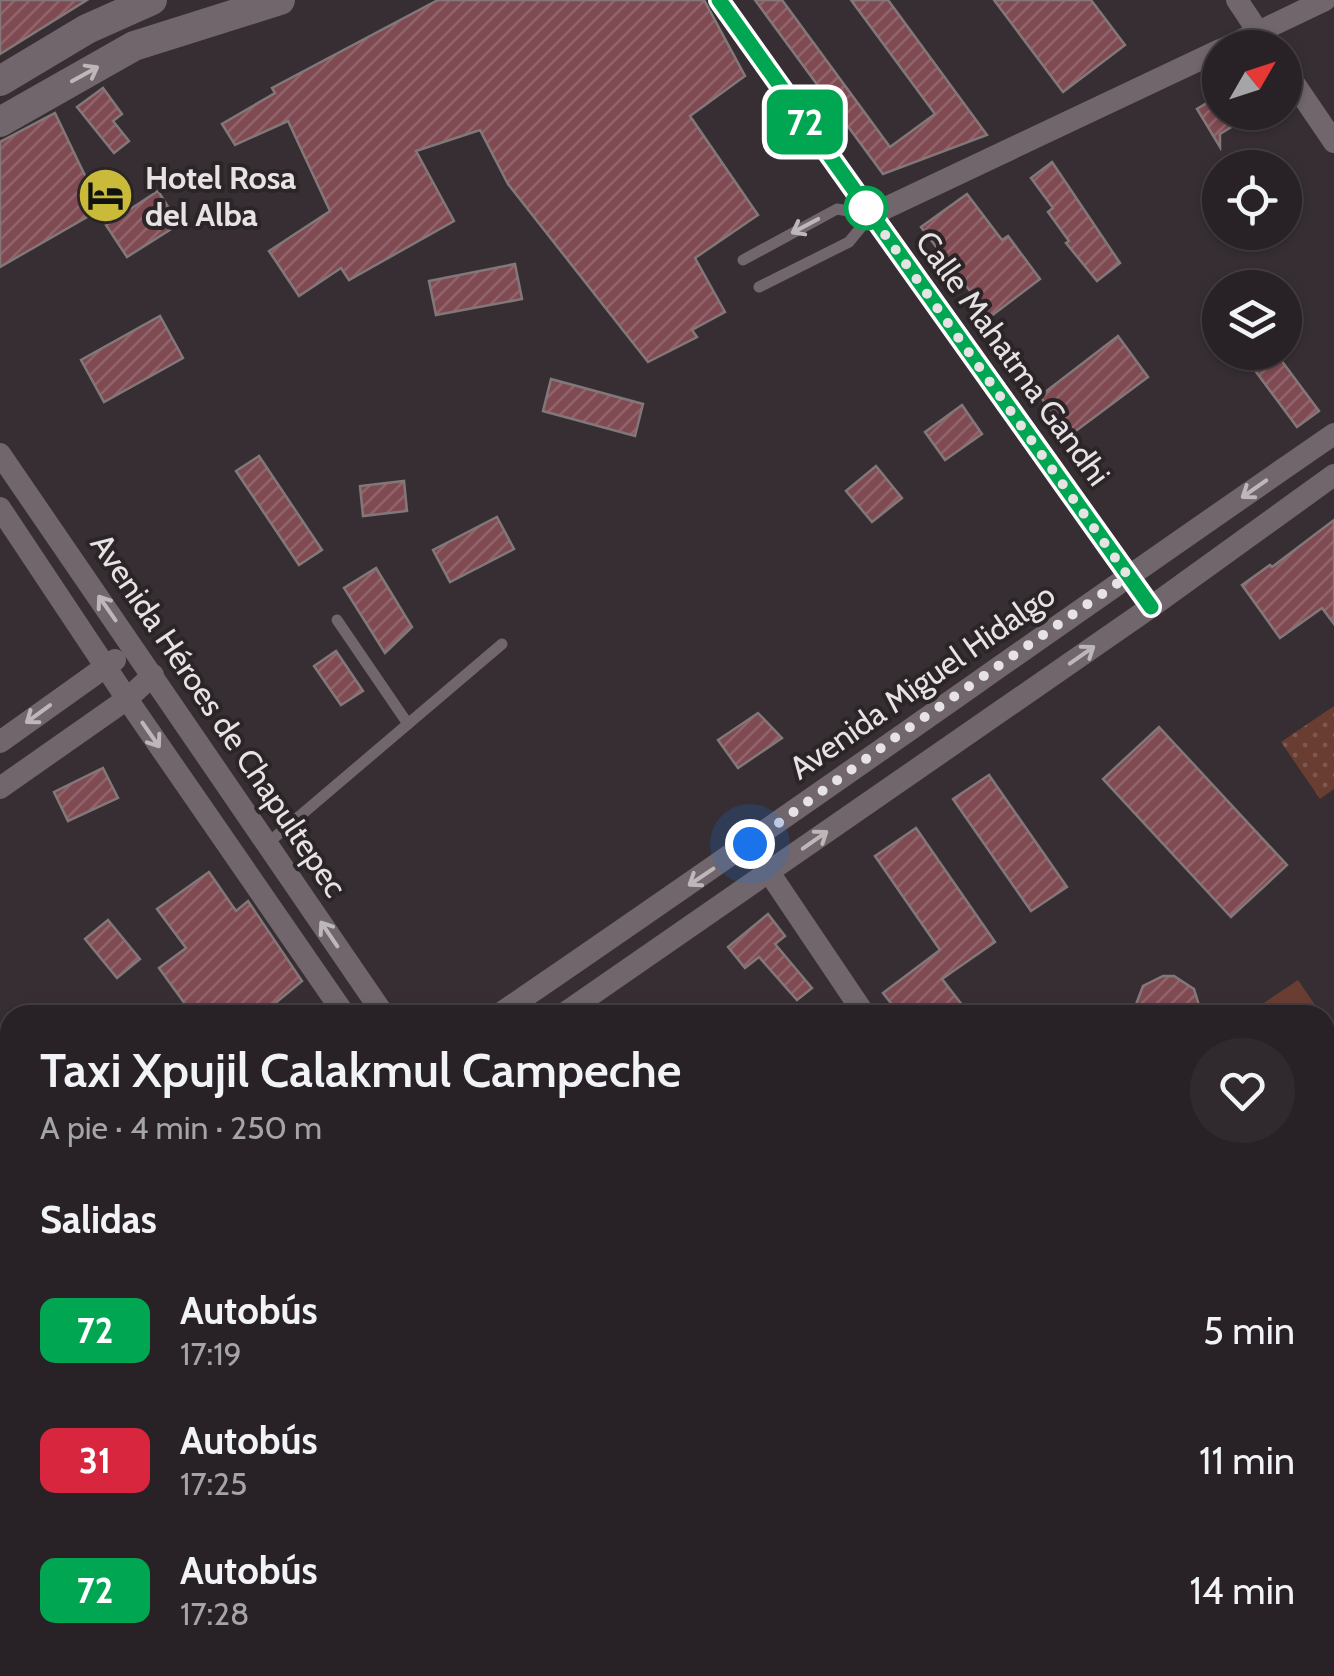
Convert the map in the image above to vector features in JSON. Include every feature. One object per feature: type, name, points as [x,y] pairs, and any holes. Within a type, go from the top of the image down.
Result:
[{"type":"street","points":[[0,122],[143,43],[280,0]]},
{"type":"street","name":"Calle Mahatma Gandhi","points":[[719,0],[1151,607]]},
{"type":"street","points":[[1237,0],[1257,30]]},
{"type":"street","points":[[1280,30],[1326,0]]},
{"type":"street","points":[[0,81],[128,4],[143,43]]},
{"type":"street","points":[[871,214],[1202,58]]},
{"type":"street","points":[[1302,95],[1334,142]]},
{"type":"street","name":"Avenida Miguel Hidalgo","points":[[513,1005],[750,844],[900,734],[1334,434]]},
{"type":"street","name":"Avenida Héroes de Chapultepec","points":[[0,454],[377,1005]]},
{"type":"street","points":[[577,1005],[1151,607],[1334,474]]},
{"type":"street","name":"Avenida Héroes de Chapultepec","points":[[0,508],[337,1005]]},
{"type":"street","points":[[0,742],[105,666],[136,649]]},
{"type":"street","points":[[0,788],[127,699],[153,675]]},
{"type":"street","points":[[239,862],[268,843]]},
{"type":"street","points":[[750,844],[858,1005]]},
{"type":"lane","points":[[743,260],[837,209],[871,214],[849,242],[760,287]]},
{"type":"lane","points":[[337,620],[408,724]]},
{"type":"lane","points":[[268,843],[502,644]]},
{"type":"shaded area","points":[[1334,706],[1334,789],[1320,799],[1281,742]]},
{"type":"shaded area","points":[[1298,980],[1315,1005],[1261,1005]]},
{"type":"building","points":[[0,0],[87,0],[0,54]]},
{"type":"building","points":[[438,0],[704,0],[745,76],[690,116],[758,215],[695,258],[725,312],[692,330],[697,337],[648,362],[508,184],[480,130],[416,151],[454,221],[349,280],[341,268],[299,296],[269,251],[330,211],[288,121],[235,145],[222,124],[275,93],[272,88]]},
{"type":"building","points":[[755,0],[782,0],[890,147],[935,114],[851,0],[888,0],[987,135],[883,174]]},
{"type":"building","points":[[994,0],[1091,0],[1125,45],[1063,92]]},
{"type":"building","points":[[103,88],[122,114],[113,121],[129,141],[114,153],[77,107]]},
{"type":"building","points":[[55,113],[101,209],[0,267],[0,142]]},
{"type":"building","points":[[1210,130],[1227,130],[1220,134],[1220,147]]},
{"type":"building","points":[[1052,162],[1120,263],[1097,281],[1066,243],[1069,241],[1048,212],[1053,208],[1031,178]]},
{"type":"building","points":[[158,191],[179,224],[127,257],[106,225]]},
{"type":"building","points":[[967,194],[1002,240],[1008,236],[1040,279],[990,317],[921,227]]},
{"type":"building","points":[[515,264],[522,299],[436,315],[429,281]]},
{"type":"building","points":[[160,316],[183,358],[104,402],[81,360]]},
{"type":"building","points":[[1118,336],[1148,377],[1069,436],[1040,396]]},
{"type":"building","points":[[1255,370],[1288,370],[1319,411],[1297,427]]},
{"type":"building","points":[[551,379],[643,404],[635,436],[543,411]]},
{"type":"building","points":[[962,405],[982,434],[945,460],[925,432]]},
{"type":"building","points":[[259,456],[322,550],[299,565],[236,471]]},
{"type":"building","points":[[876,466],[902,498],[872,522],[846,491]]},
{"type":"building","points":[[404,481],[407,511],[363,516],[360,486]]},
{"type":"building","points":[[497,517],[514,549],[450,582],[433,550]]},
{"type":"building","points":[[1334,520],[1334,624],[1322,608],[1280,638],[1242,585]]},
{"type":"building","points":[[376,568],[412,627],[385,653],[344,588]]},
{"type":"building","points":[[336,651],[363,691],[341,705],[314,666]]},
{"type":"building","points":[[758,713],[782,738],[738,768],[718,740]]},
{"type":"building","points":[[1159,727],[1287,865],[1231,917],[1103,779]]},
{"type":"building","points":[[103,768],[118,798],[68,821],[54,792]]},
{"type":"building","points":[[989,775],[1067,887],[1031,911],[953,799]]},
{"type":"building","points":[[916,828],[995,942],[942,979],[962,1005],[892,1005],[883,993],[940,950],[875,856]]},
{"type":"building","points":[[209,872],[236,911],[248,901],[302,981],[273,1005],[186,1005],[159,968],[186,948],[157,909]]},
{"type":"building","points":[[768,914],[785,936],[775,944],[812,988],[797,1000],[759,957],[745,968],[728,947]]},
{"type":"building","points":[[108,920],[140,959],[117,978],[85,939]]},
{"type":"building","points":[[1163,976],[1174,976],[1194,989],[1199,1005],[1136,1005],[1143,986]]},
{"type":"bus line","name":"72","points":[[719,0],[1151,607]]},
{"type":"place","name":"Hotel Rosa del Alba","points":[[106,195]]},
{"type":"route","points":[[750,844],[1128,576],[866,208]]}]
